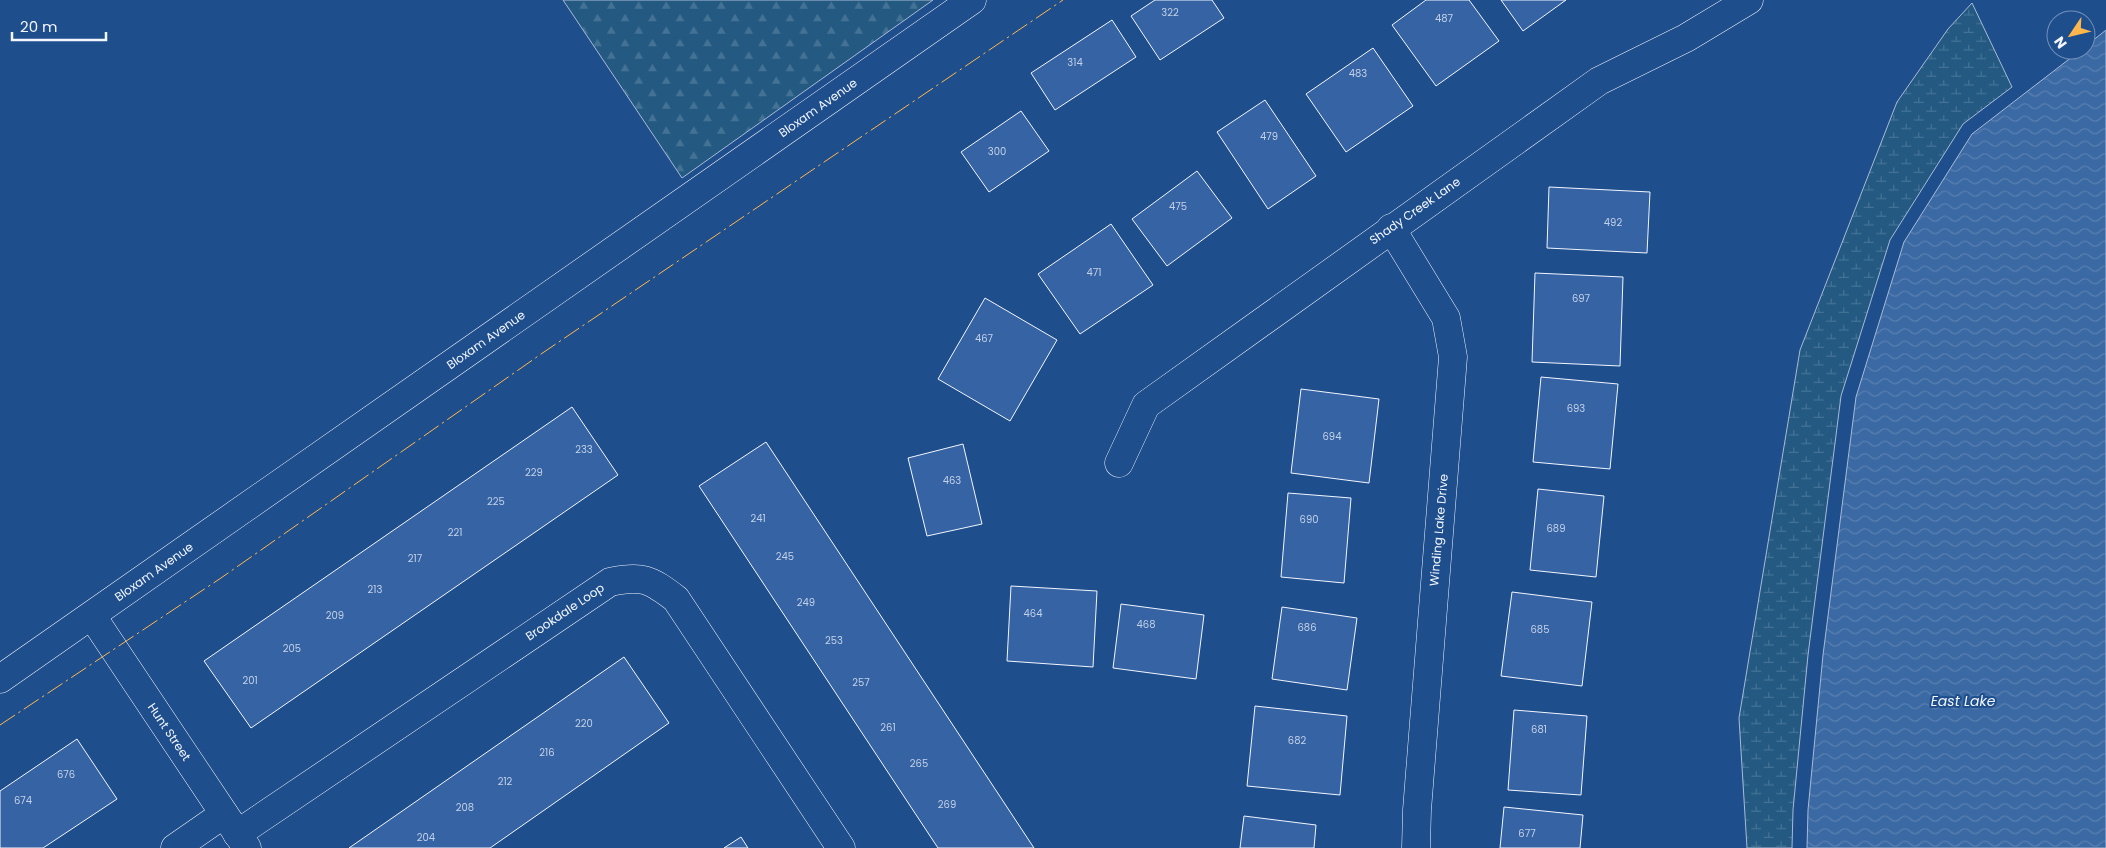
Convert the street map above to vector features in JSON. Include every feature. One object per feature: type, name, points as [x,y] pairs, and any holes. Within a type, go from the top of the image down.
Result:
[{"type":"street","name":"Bloxam Avenue","points":[[0,679],[972,0]]},
{"type":"street","name":"Shady Creek Lane","points":[[1119,464],[1146,405],[1599,80],[1686,38],[1749,0]]},
{"type":"street","name":"Winding Lake Drive","points":[[1391,228],[1446,318],[1453,358],[1416,810],[1416,848]]},
{"type":"street","name":"Brookdale Loop","points":[[175,848],[236,832],[610,582],[633,577],[655,583],[676,599],[841,848]]},
{"type":"street","name":"Hunt Street","points":[[92,616],[236,832]]},
{"type":"green space","points":[[563,0],[933,0],[682,178]]},
{"type":"green space","points":[[1972,3],[2012,87],[1963,124],[1890,240],[1841,396],[1808,655],[1793,810],[1792,848],[1747,848],[1739,718],[1800,350],[1897,102],[1948,29]]},
{"type":"water","name":"East Lake","points":[[2106,30],[2106,848],[1807,848],[1808,810],[1823,655],[1856,397],[1904,242],[1972,134],[2068,60],[2096,60],[2096,38]]},
{"type":"building","points":[[1155,0],[1212,0],[1224,18],[1160,60],[1131,16]]},
{"type":"building","points":[[1426,0],[1469,0],[1499,41],[1436,86],[1392,25]]},
{"type":"building","points":[[1501,0],[1566,0],[1523,31]]},
{"type":"building","points":[[1112,20],[1136,57],[1055,110],[1031,73]]},
{"type":"building","points":[[1373,48],[1413,106],[1346,152],[1306,94]]},
{"type":"building","points":[[1265,100],[1316,176],[1268,209],[1217,132]]},
{"type":"building","points":[[1021,111],[1049,151],[989,192],[961,152]]},
{"type":"building","points":[[1197,171],[1232,218],[1167,266],[1132,219]]},
{"type":"building","points":[[1549,187],[1650,192],[1647,253],[1547,248]]},
{"type":"building","points":[[1111,224],[1153,285],[1080,334],[1038,274]]},
{"type":"building","points":[[1535,273],[1623,277],[1620,366],[1532,362]]},
{"type":"building","points":[[985,298],[1057,340],[1010,421],[938,379]]},
{"type":"building","points":[[1541,377],[1618,384],[1610,469],[1533,462]]},
{"type":"building","points":[[1301,389],[1379,399],[1369,483],[1291,473]]},
{"type":"building","points":[[572,407],[618,475],[251,728],[204,661]]},
{"type":"building","points":[[766,442],[1034,848],[938,848],[699,486]]},
{"type":"building","points":[[963,444],[982,524],[927,536],[908,458]]},
{"type":"building","points":[[1538,489],[1604,496],[1596,577],[1530,570]]},
{"type":"building","points":[[1288,493],[1351,498],[1344,583],[1281,577]]},
{"type":"building","points":[[1011,586],[1097,591],[1093,667],[1007,661]]},
{"type":"building","points":[[1512,592],[1592,602],[1582,686],[1501,676]]},
{"type":"building","points":[[1121,604],[1204,615],[1196,679],[1113,668]]},
{"type":"building","points":[[1282,607],[1357,618],[1347,690],[1272,679]]},
{"type":"building","points":[[624,657],[669,723],[490,848],[349,848]]},
{"type":"building","points":[[1255,706],[1347,716],[1340,795],[1247,786]]},
{"type":"building","points":[[1514,710],[1587,716],[1581,795],[1508,790]]},
{"type":"building","points":[[77,739],[117,799],[43,848],[0,848],[0,791]]},
{"type":"building","points":[[1504,807],[1583,815],[1580,848],[1500,848]]},
{"type":"building","points":[[1244,816],[1316,825],[1314,848],[1240,848]]},
{"type":"building","points":[[741,837],[748,848],[724,848]]},
{"type":"power","points":[[0,725],[221,578],[544,352],[1063,0]]}]
